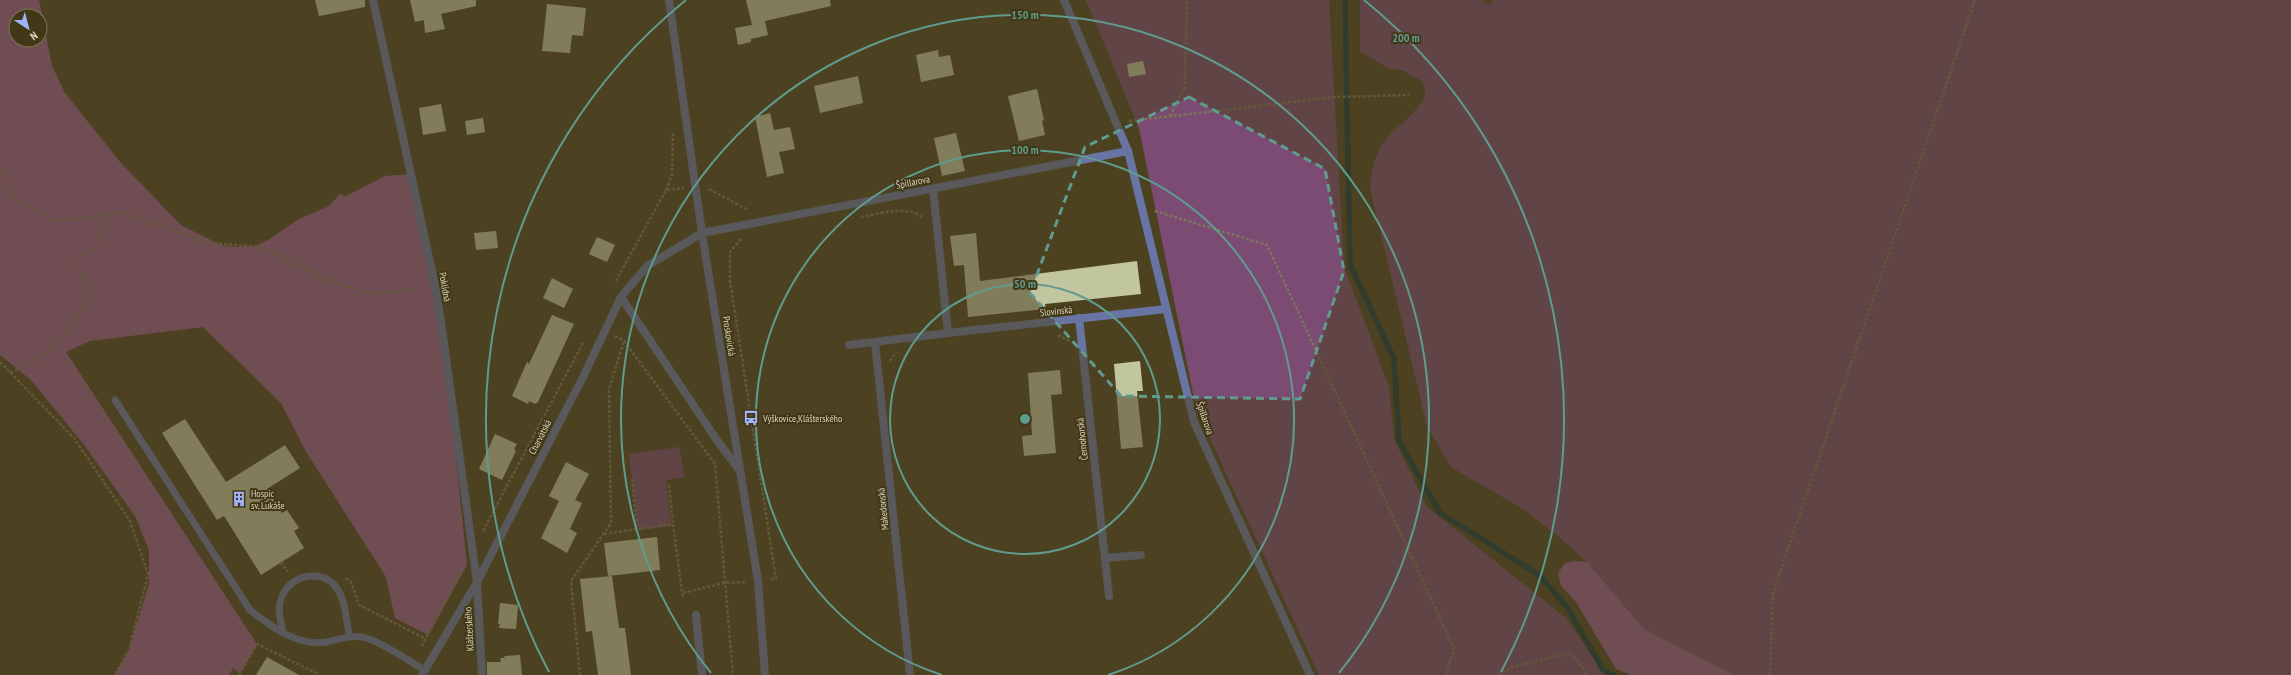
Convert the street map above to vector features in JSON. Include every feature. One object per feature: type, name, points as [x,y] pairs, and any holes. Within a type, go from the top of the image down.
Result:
[{"type":"street","name":"Poklidná","points":[[373,0],[435,285],[477,582]]},
{"type":"street","name":"Proskovická","points":[[669,0],[702,233],[758,581],[765,675]]},
{"type":"street","name":"Špillarova","points":[[1064,0],[1128,151],[1194,422],[1310,675]]},
{"type":"street","name":"Špillarova","points":[[702,233],[1128,151]]},
{"type":"street","points":[[933,189],[948,333]]},
{"type":"street","name":"Charvátská","points":[[424,673],[477,582],[583,377],[621,297],[647,266],[702,233]]},
{"type":"street","points":[[621,297],[716,439],[740,471]]},
{"type":"street","name":"Slovinská","points":[[849,345],[1166,309]]},
{"type":"street","name":"Černohorská","points":[[1079,318],[1110,596]]},
{"type":"street","name":"Makedonská","points":[[875,342],[910,675]]},
{"type":"street","points":[[1105,558],[1141,555]]},
{"type":"street","name":"Klášterského","points":[[477,582],[482,675]]},
{"type":"street","points":[[696,615],[702,675]]},
{"type":"lane","points":[[115,400],[250,610],[268,624],[309,643],[350,637],[367,638],[424,673]]},
{"type":"lane","points":[[283,632],[279,609],[281,598],[288,586],[299,578],[311,575],[323,577],[335,586],[342,597],[346,610],[346,623],[350,637]]},
{"type":"path","points":[[1170,116],[1185,86],[1187,0]]},
{"type":"path","points":[[1770,675],[1773,593],[1975,0]]},
{"type":"path","points":[[1116,122],[1336,97],[1409,96]]},
{"type":"path","points":[[0,164],[10,195],[57,221],[121,212],[209,243],[261,247],[325,279],[367,293],[387,293],[435,285]]},
{"type":"path","points":[[613,286],[666,190],[695,186],[712,189],[758,217],[758,222]]},
{"type":"path","points":[[1142,206],[1267,245],[1454,648],[1446,675]]},
{"type":"path","points":[[899,211],[915,212],[925,220]]},
{"type":"path","points":[[10,373],[41,357],[70,330],[88,293],[79,265],[81,253],[96,247],[105,217],[121,212]]},
{"type":"path","points":[[748,237],[735,244],[730,252],[730,281],[776,579]]},
{"type":"path","points":[[604,330],[624,341],[714,464],[733,675]]},
{"type":"path","points":[[1055,334],[1070,342]]},
{"type":"path","points":[[422,646],[587,335]]},
{"type":"path","points":[[580,675],[571,582],[611,523],[609,389],[624,341]]},
{"type":"path","points":[[888,366],[893,355],[900,350]]},
{"type":"path","points":[[0,362],[74,438],[130,521],[148,574],[129,650],[115,675]]},
{"type":"path","points":[[632,479],[637,529]]},
{"type":"path","points":[[669,485],[683,599]]},
{"type":"path","points":[[604,534],[673,524]]},
{"type":"path","points":[[281,562],[287,572]]},
{"type":"path","points":[[682,593],[724,583]]},
{"type":"path","points":[[359,605],[426,639]]},
{"type":"path","points":[[239,675],[257,644],[320,675]]},
{"type":"path","points":[[1498,675],[1512,667],[1570,653],[1583,668],[1586,675]]},
{"type":"highlighted area","points":[[1189,97],[1325,169],[1344,271],[1300,399],[1121,396],[1030,293],[1085,147]]},
{"type":"shaded area","points":[[0,0],[39,0],[41,8],[8,8],[8,48],[48,48],[48,46],[52,66],[65,93],[121,163],[181,225],[223,246],[255,246],[268,240],[299,219],[329,206],[341,193],[344,197],[385,176],[410,174],[440,304],[467,565],[428,635],[395,618],[386,577],[305,450],[281,403],[203,327],[90,341],[66,352],[257,644],[240,673],[233,668],[229,675],[115,675],[129,650],[149,584],[149,550],[135,516],[85,446],[31,380],[0,355]]},
{"type":"shaded area","points":[[1086,0],[1329,0],[1344,266],[1389,387],[1394,439],[1427,507],[1566,618],[1605,675],[1319,675],[1196,408],[1139,128]]},
{"type":"shaded area","points":[[1360,0],[1484,0],[1484,3],[1491,4],[1492,0],[2291,0],[2291,675],[1734,675],[1644,629],[1587,562],[1558,536],[1523,509],[1451,467],[1427,426],[1370,188],[1377,155],[1383,143],[1414,112],[1423,101],[1426,94],[1422,81],[1404,71],[1388,68],[1360,51]]},
{"type":"shaded area","points":[[679,447],[685,477],[666,480],[671,526],[638,530],[629,454]]},
{"type":"shaded area","points":[[1575,561],[1587,562],[1644,629],[1734,675],[1631,675],[1616,669],[1576,602],[1561,586],[1558,573],[1565,563]]},
{"type":"building","points":[[315,0],[365,0],[365,7],[319,16]]},
{"type":"building","points":[[410,0],[476,0],[476,6],[441,14],[445,29],[425,33],[424,20],[415,22]]},
{"type":"building","points":[[746,0],[830,0],[831,6],[765,21],[768,35],[751,39],[751,42],[738,45],[735,28],[752,25]]},
{"type":"building","points":[[547,4],[586,8],[583,36],[572,35],[570,53],[542,51]]},
{"type":"building","points":[[938,50],[939,57],[950,55],[954,75],[921,82],[916,55]]},
{"type":"building","points":[[1143,61],[1146,74],[1129,77],[1127,64]]},
{"type":"building","points":[[858,76],[863,103],[820,113],[814,86]]},
{"type":"building","points":[[1037,89],[1044,120],[1042,121],[1045,135],[1019,141],[1008,96]]},
{"type":"building","points":[[441,104],[446,131],[423,135],[419,108]]},
{"type":"building","points":[[770,113],[774,130],[790,127],[795,149],[779,152],[784,173],[767,177],[755,117]]},
{"type":"building","points":[[483,118],[485,132],[467,135],[465,121]]},
{"type":"building","points":[[956,133],[965,171],[942,176],[934,138]]},
{"type":"building","points":[[496,231],[498,248],[476,250],[474,233]]},
{"type":"building","points":[[976,233],[980,281],[1137,261],[1141,294],[1045,304],[1046,309],[968,317],[964,265],[954,266],[950,236]]},
{"type":"building","points":[[597,237],[615,245],[607,262],[589,254]]},
{"type":"building","points":[[552,278],[573,289],[564,308],[543,298]]},
{"type":"building","points":[[552,315],[574,324],[538,402],[535,404],[529,401],[528,404],[512,396],[527,362],[529,364]]},
{"type":"building","points":[[1140,361],[1143,391],[1137,391],[1143,447],[1121,449],[1114,364]]},
{"type":"building","points":[[1060,370],[1062,394],[1051,395],[1056,453],[1024,456],[1022,436],[1032,435],[1028,373]]},
{"type":"building","name":"Hospic sv. Lukáše","points":[[185,419],[226,482],[285,445],[300,468],[267,489],[282,513],[287,510],[299,528],[294,531],[304,548],[261,575],[224,516],[217,520],[162,433]]},
{"type":"building","points":[[495,434],[517,444],[514,449],[516,451],[502,480],[479,469]]},
{"type":"building","points":[[566,462],[589,474],[575,500],[582,503],[570,529],[577,533],[567,553],[541,538],[559,501],[549,496]]},
{"type":"building","points":[[657,537],[660,570],[608,576],[604,543]]},
{"type":"building","points":[[612,576],[619,628],[625,628],[631,675],[598,675],[592,631],[586,632],[580,579]]},
{"type":"building","points":[[500,603],[518,605],[516,629],[499,628]]},
{"type":"building","points":[[520,655],[522,675],[487,675],[487,662],[501,662],[500,658],[505,658],[504,656]]},
{"type":"building","points":[[267,657],[299,675],[256,675]]},
{"type":"waterway","points":[[1345,0],[1350,264],[1394,359],[1399,441],[1440,513],[1539,575],[1567,607],[1603,670],[1614,675]]},
{"type":"place","name":"Výškovice,Klášterského","points":[[751,418]]},
{"type":"place","name":"Hospic sv. Lukáše","points":[[239,499]]}]
